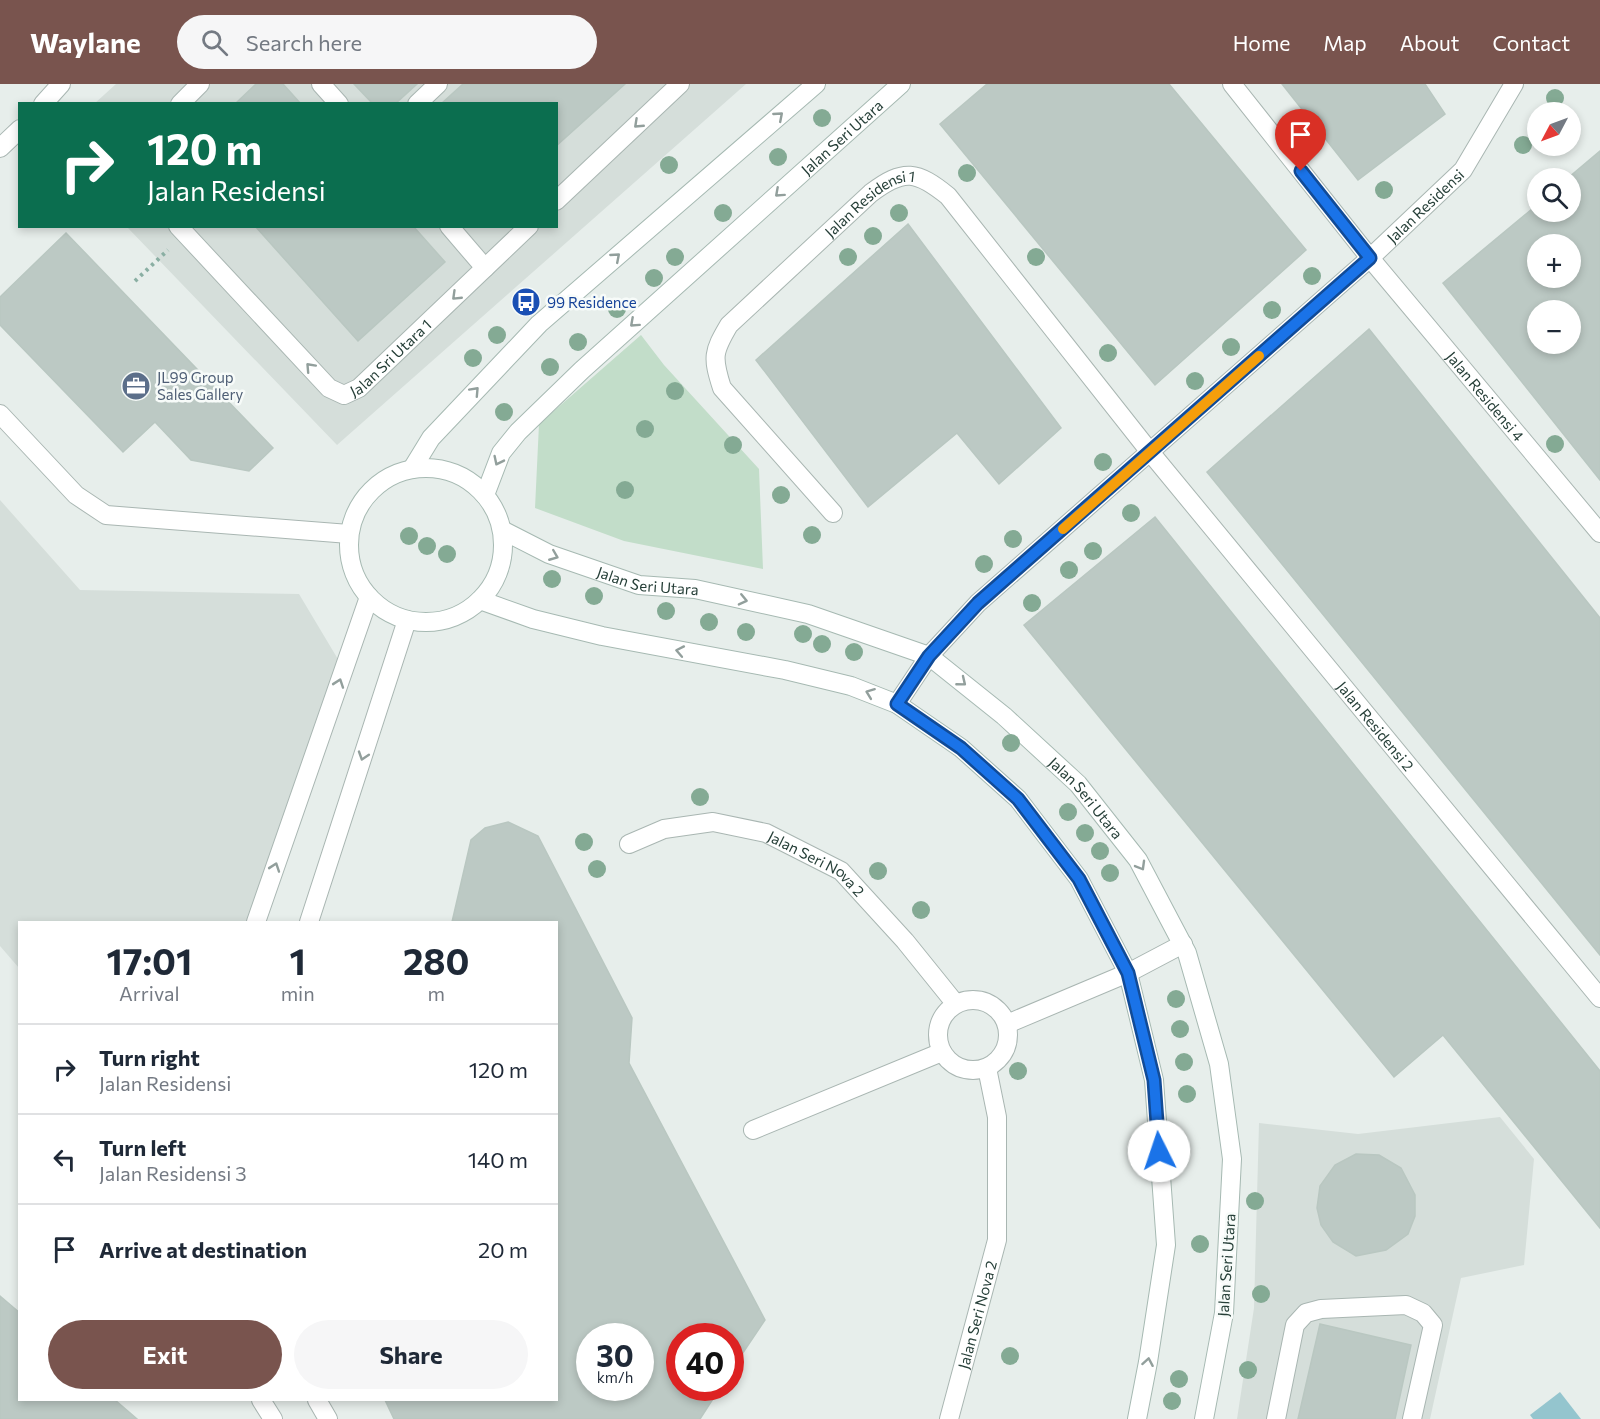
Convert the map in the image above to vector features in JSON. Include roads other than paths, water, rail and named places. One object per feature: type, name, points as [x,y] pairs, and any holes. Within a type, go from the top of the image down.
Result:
[{"type":"street","points":[[45,102],[62,84]]},
{"type":"street","points":[[182,102],[200,84]]},
{"type":"street","points":[[321,84],[337,102]]},
{"type":"street","points":[[419,102],[438,84]]},
{"type":"street","points":[[558,199],[680,84]]},
{"type":"street","points":[[412,469],[431,438],[539,324],[816,84]]},
{"type":"street","name":"Jalan Seri Utara","points":[[484,495],[501,453],[518,432],[582,370],[901,84]]},
{"type":"street","name":"Jalan Residensi 4","points":[[1232,84],[1370,258],[1600,533]]},
{"type":"street","name":"Jalan Residensi","points":[[897,704],[929,656],[978,603],[1370,258],[1463,170],[1514,84]]},
{"type":"street","points":[[0,148],[18,131]]},
{"type":"street","name":"Jalan Residensi 1","points":[[834,513],[722,388],[716,368],[716,346],[729,325],[871,193],[888,180],[909,174],[932,184],[948,196],[1150,452]]},
{"type":"street","points":[[451,228],[485,268]]},
{"type":"street","name":"Jalan Sri Utara 1","points":[[181,230],[329,388],[344,395],[359,388],[527,228]]},
{"type":"street","points":[[0,414],[76,495],[106,515],[349,534]]},
{"type":"street","name":"Jalan Residensi 2","points":[[1150,452],[1600,998]]},
{"type":"street","points":[[412,469],[439,469],[464,478],[484,495],[495,511],[502,530],[502,555],[495,580],[480,600],[458,615],[433,622],[407,620],[386,611],[369,597],[356,578],[350,556],[349,534],[356,511],[370,491],[389,477],[412,469]]},
{"type":"street","name":"Jalan Seri Utara","points":[[502,530],[549,554],[639,585],[695,589],[808,614],[929,656],[1004,716],[1078,784],[1138,860],[1183,944],[1219,1064],[1232,1159],[1224,1313],[1204,1419]]},
{"type":"street","points":[[256,921],[369,597]]},
{"type":"street","points":[[480,600],[533,619],[602,636],[785,670],[851,686],[897,704],[961,748],[1018,799],[1079,879],[1128,973],[1154,1080],[1166,1245],[1137,1419]]},
{"type":"street","points":[[309,921],[407,620]]},
{"type":"street","name":"Jalan Seri Nova 2","points":[[629,844],[664,829],[713,822],[766,833],[841,871],[905,941],[955,1003]]},
{"type":"street","points":[[1007,1024],[1128,973],[1183,944]]},
{"type":"street","points":[[976,999],[986,1002],[995,1007],[1007,1024],[1007,1045],[1003,1054],[987,1068],[977,1070],[956,1066],[942,1052],[937,1030],[940,1019],[955,1003],[976,999]]},
{"type":"street","points":[[753,1130],[942,1052]]},
{"type":"street","name":"Jalan Seri Nova 2","points":[[949,1419],[997,1240],[997,1117],[987,1068]]},
{"type":"street","points":[[1276,1419],[1295,1325],[1306,1313],[1321,1309],[1406,1305],[1424,1312],[1433,1325],[1412,1419]]},
{"type":"street","points":[[262,1401],[273,1419]]},
{"type":"street","points":[[318,1401],[328,1419]]},
{"type":"water","points":[[1560,1392],[1581,1419],[1533,1419],[1530,1415]]},
{"type":"place","name":"99 Residence","points":[[526,302]]},
{"type":"place","name":"JL99 Group Sales Gallery","points":[[136,386]]}]
